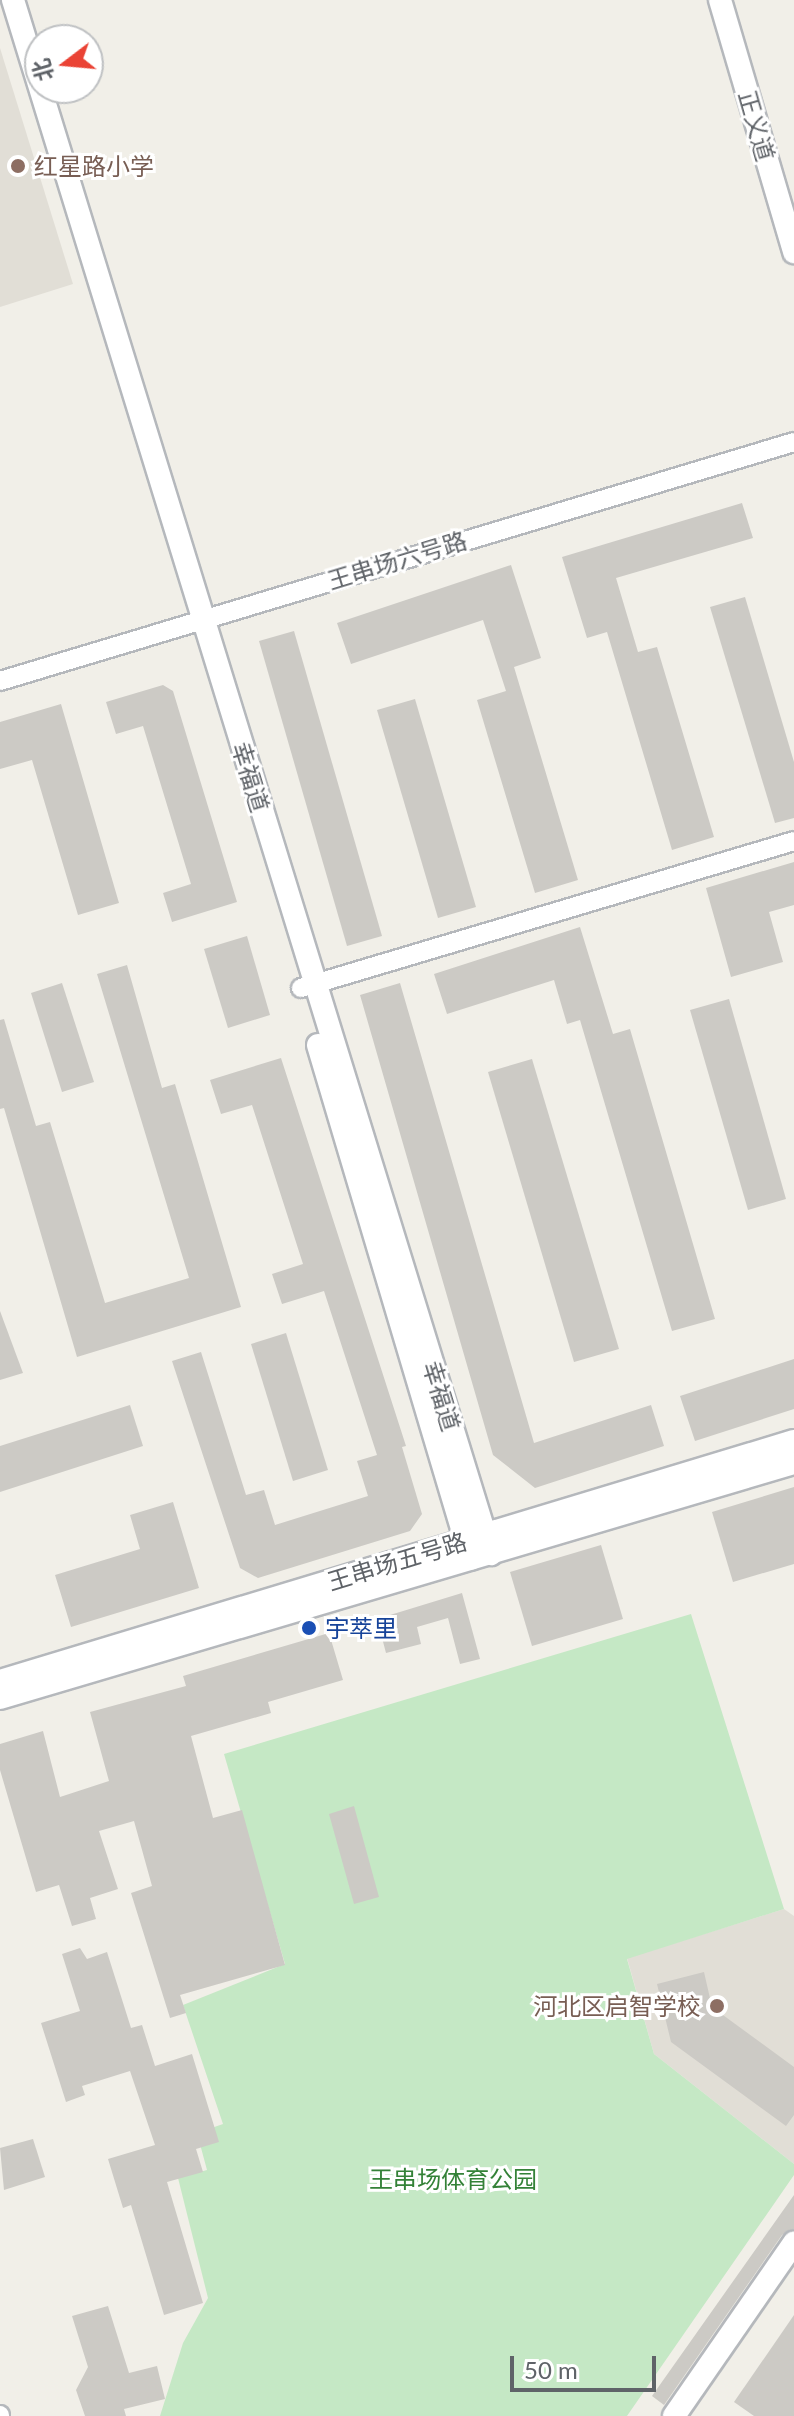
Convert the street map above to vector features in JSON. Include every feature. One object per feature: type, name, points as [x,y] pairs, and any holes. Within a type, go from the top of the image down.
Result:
[{"type":"street","name":"幸福道","points":[[13,0],[195,620]]},
{"type":"street","name":"正义道","points":[[720,0],[794,252]]},
{"type":"street","name":"正义道","points":[[734,0],[794,203]]},
{"type":"street","name":"幸福道","points":[[0,8],[195,620],[478,1547]]},
{"type":"street","name":"王串场六号路","points":[[0,681],[794,442]]},
{"type":"street","points":[[308,986],[794,841]]},
{"type":"street","name":"王串场五号路","points":[[0,1698],[478,1547],[794,1441]]},
{"type":"street","name":"王串场五号路","points":[[0,1681],[478,1547],[794,1463]]},
{"type":"street","points":[[674,2416],[794,2243]]},
{"type":"shaded area","name":"红星路小学","points":[[0,48],[73,284],[0,307]]},
{"type":"shaded area","name":"河北区启智学校","points":[[784,1909],[794,1916],[794,2164],[654,2054],[627,1958]]},
{"type":"green space","name":"王串场体育公园","points":[[691,1614],[784,1909],[627,1959],[654,2054],[794,2164],[794,2175],[627,2416],[160,2416],[183,2343],[208,2298],[178,2178],[207,2170],[197,2133],[223,2124],[183,2005],[285,1964],[224,1754]]},
{"type":"building","points":[[742,503],[753,538],[616,578],[638,652],[657,647],[714,837],[672,850],[607,632],[587,638],[562,557]]},
{"type":"building","points":[[511,565],[541,658],[514,667],[578,880],[535,893],[477,700],[506,691],[483,620],[351,664],[337,623]]},
{"type":"building","points":[[745,597],[794,762],[794,818],[775,823],[710,607]]},
{"type":"building","points":[[294,631],[382,936],[347,946],[259,641]]},
{"type":"building","points":[[163,685],[173,691],[237,902],[172,922],[163,893],[191,884],[143,726],[116,734],[106,702]]},
{"type":"building","points":[[415,699],[476,907],[438,918],[377,710]]},
{"type":"building","points":[[61,704],[119,903],[78,915],[32,760],[0,769],[0,722]]},
{"type":"building","points":[[794,862],[794,905],[769,912],[783,962],[731,977],[706,888]]},
{"type":"building","points":[[580,927],[613,1034],[630,1029],[715,1319],[672,1331],[580,1020],[567,1024],[554,980],[447,1014],[434,974]]},
{"type":"building","points":[[247,936],[270,1015],[228,1028],[204,949]]},
{"type":"building","points":[[127,965],[162,1088],[175,1084],[241,1307],[77,1357],[4,1108],[0,1109],[0,1020],[4,1019],[36,1126],[50,1122],[105,1303],[189,1278],[97,974]]},
{"type":"building","points":[[62,983],[94,1082],[62,1092],[31,993]]},
{"type":"building","points":[[400,983],[534,1443],[651,1405],[664,1446],[535,1488],[493,1455],[360,995]]},
{"type":"building","points":[[729,999],[786,1199],[748,1210],[690,1010]]},
{"type":"building","points":[[281,1058],[406,1446],[402,1447],[422,1514],[410,1531],[258,1578],[240,1568],[172,1361],[201,1352],[246,1495],[264,1490],[275,1525],[368,1496],[357,1461],[377,1455],[324,1291],[282,1304],[272,1274],[303,1264],[252,1105],[221,1114],[210,1080]]},
{"type":"building","points":[[532,1059],[619,1349],[574,1362],[488,1072]]},
{"type":"building","points":[[0,1311],[23,1373],[0,1380]]},
{"type":"building","points":[[286,1333],[328,1470],[293,1481],[251,1344]]},
{"type":"building","points":[[794,1359],[794,1409],[695,1441],[680,1396]]},
{"type":"building","points":[[130,1405],[143,1446],[0,1492],[0,1446]]},
{"type":"building","points":[[794,1487],[794,1564],[733,1582],[712,1512]]},
{"type":"building","points":[[173,1502],[199,1588],[71,1627],[55,1575],[140,1549],[130,1515]]},
{"type":"building","points":[[601,1545],[623,1619],[532,1646],[510,1572]]},
{"type":"building","points":[[462,1593],[480,1659],[460,1664],[448,1618],[417,1627],[421,1644],[386,1653],[377,1619]]},
{"type":"building","points":[[329,1633],[343,1680],[268,1702],[271,1713],[191,1736],[213,1818],[242,1810],[285,1965],[180,1995],[186,2013],[170,2018],[131,1893],[152,1886],[134,1821],[99,1831],[118,1889],[90,1898],[96,1919],[72,1926],[59,1885],[36,1892],[0,1770],[0,1744],[43,1731],[60,1797],[109,1781],[90,1712],[186,1686],[183,1676]]},
{"type":"building","points":[[354,1806],[379,1897],[354,1904],[329,1814]]},
{"type":"building","points":[[80,1948],[87,1959],[107,1952],[131,2028],[142,2025],[155,2066],[192,2054],[219,2142],[196,2149],[203,2172],[167,2182],[203,2303],[164,2315],[131,2205],[123,2208],[108,2159],[155,2145],[130,2071],[82,2086],[85,2095],[66,2102],[41,2023],[80,2011],[62,1954]]},
{"type":"building","points":[[704,1972],[712,2007],[794,2067],[794,2115],[786,2126],[671,2042],[657,1984]]},
{"type":"building","points":[[33,2139],[45,2177],[4,2190],[0,2148]]},
{"type":"building","points":[[794,2195],[794,2229],[782,2235],[664,2405],[652,2396]]},
{"type":"building","points":[[108,2306],[129,2373],[157,2366],[165,2399],[124,2409],[126,2416],[85,2416],[76,2390],[88,2367],[72,2316]]},
{"type":"building","points":[[794,2315],[794,2416],[754,2416],[734,2402]]},
{"type":"place","name":"红星路小学","points":[[18,166]]},
{"type":"place","name":"宇萃里","points":[[309,1628]]},
{"type":"place","name":"河北区启智学校","points":[[717,2006]]}]
